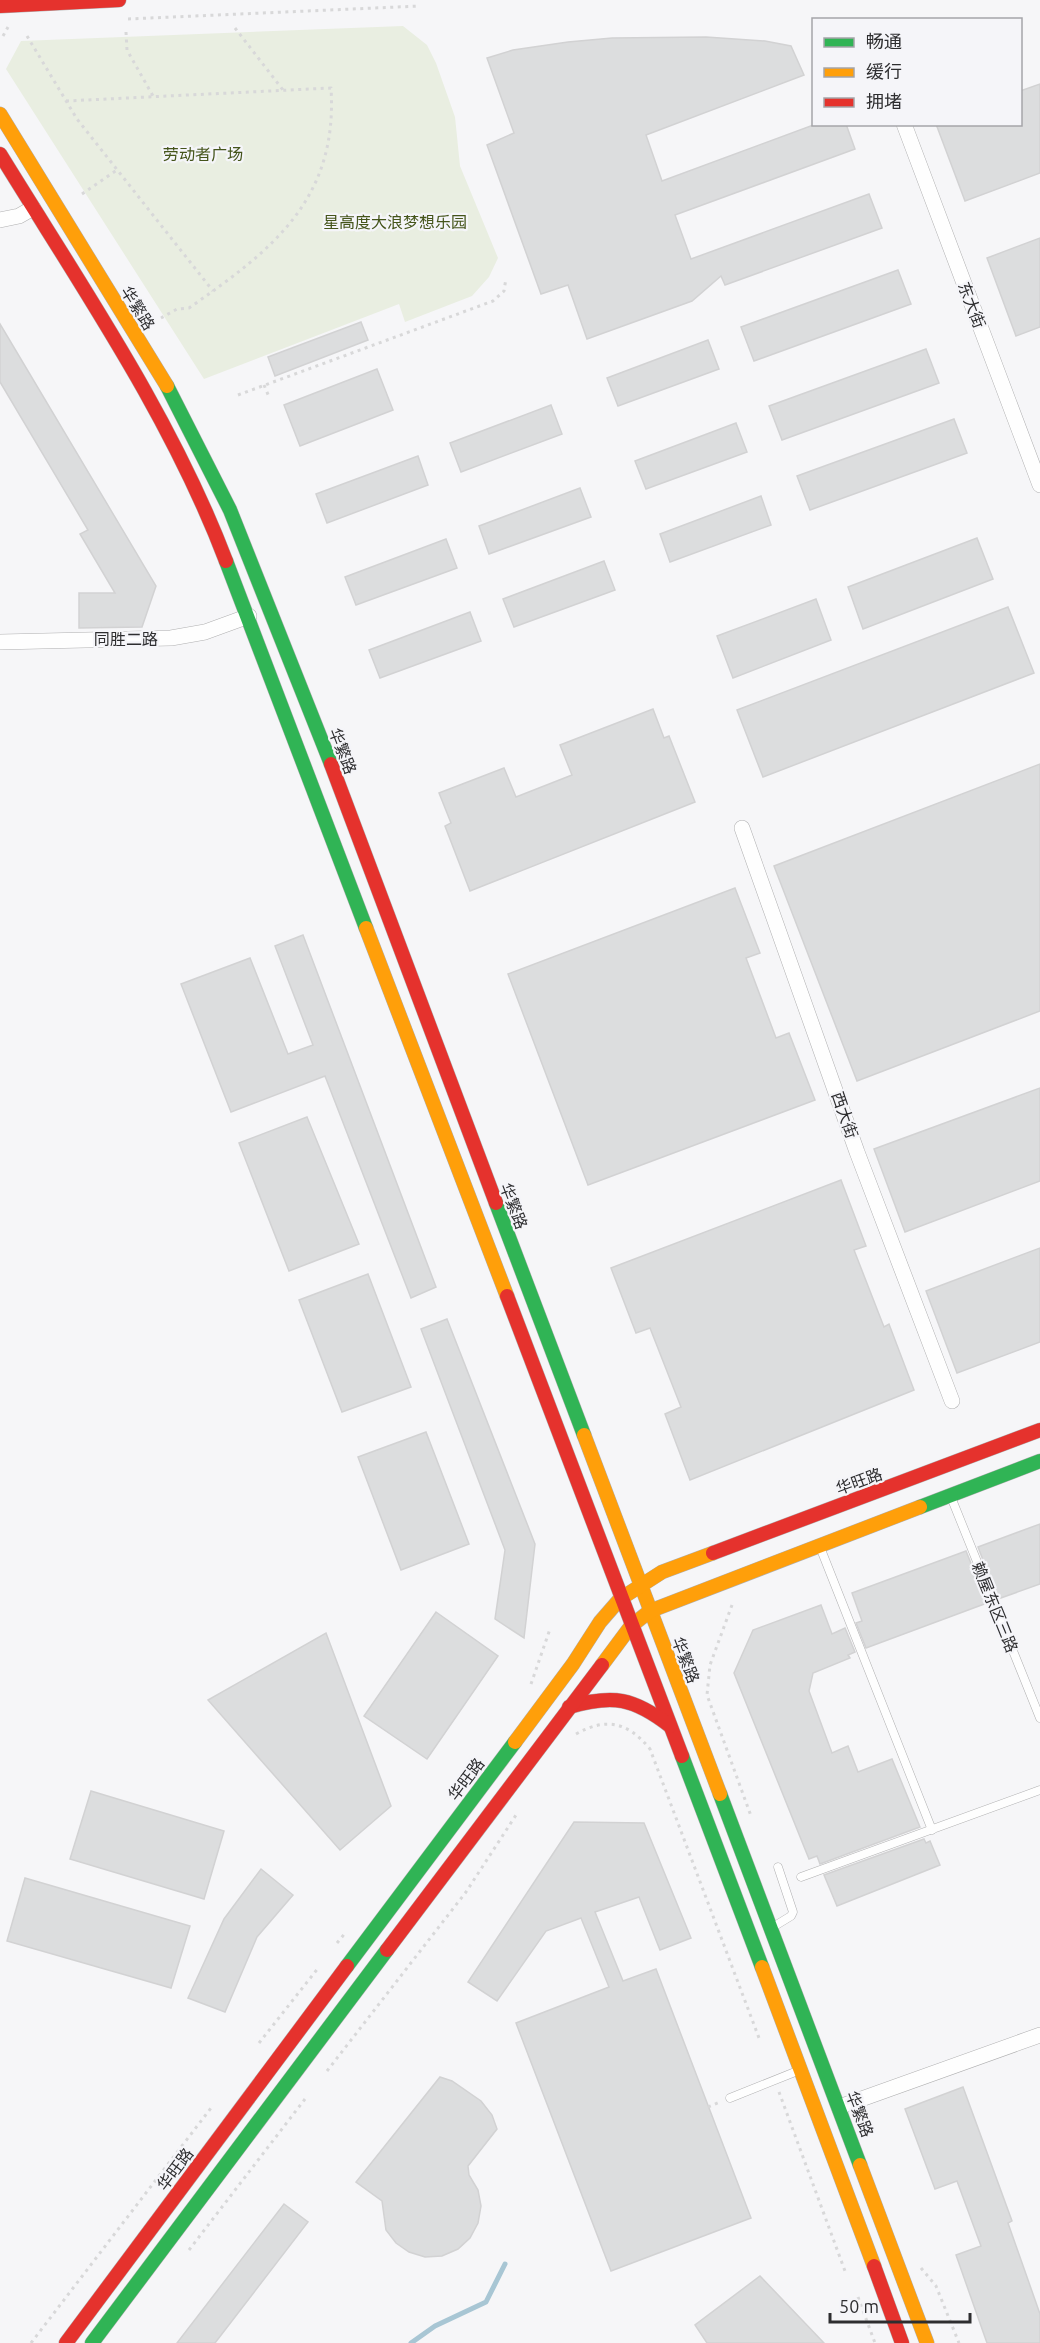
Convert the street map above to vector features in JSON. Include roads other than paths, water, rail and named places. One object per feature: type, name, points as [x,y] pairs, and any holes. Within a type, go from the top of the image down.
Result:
[{"type":"main road","points":[[0,13],[6,6],[120,0]]},
{"type":"main road","name":"华繁路","points":[[0,114],[167,386],[230,510],[292,662],[927,2343]]},
{"type":"main road","points":[[0,154],[174,443],[210,518],[801,2069],[902,2343]]},
{"type":"main road","name":"华旺路","points":[[66,2343],[573,1664],[620,1597],[639,1582],[1040,1430]]},
{"type":"main road","points":[[92,2343],[632,1626],[650,1611],[1040,1461]]},
{"type":"main road","points":[[569,1707],[600,1698],[621,1699],[643,1706],[670,1726]]},
{"type":"street","name":"东大街","points":[[905,126],[1040,485]]},
{"type":"street","points":[[0,220],[14,217],[33,208]]},
{"type":"street","name":"同胜二路","points":[[0,642],[171,638],[205,632],[249,616]]},
{"type":"street","name":"西大街","points":[[742,828],[857,1152],[952,1401]]},
{"type":"street","points":[[839,2107],[1040,2035]]},
{"type":"lane","name":"赖屋东区三路","points":[[951,1495],[1040,1718]]},
{"type":"lane","points":[[819,1546],[932,1830]]},
{"type":"lane","points":[[801,1877],[1040,1790]]},
{"type":"lane","points":[[771,1928],[791,1916],[793,1912],[778,1867]]},
{"type":"lane","points":[[730,2098],[801,2069]]},
{"type":"waterway","points":[[411,2343],[435,2326],[486,2302],[505,2264]]},
{"type":"park label","name":"劳动者广场","points":[[203,154]]},
{"type":"park label","name":"星高度大浪梦想乐园","points":[[395,222]]}]
